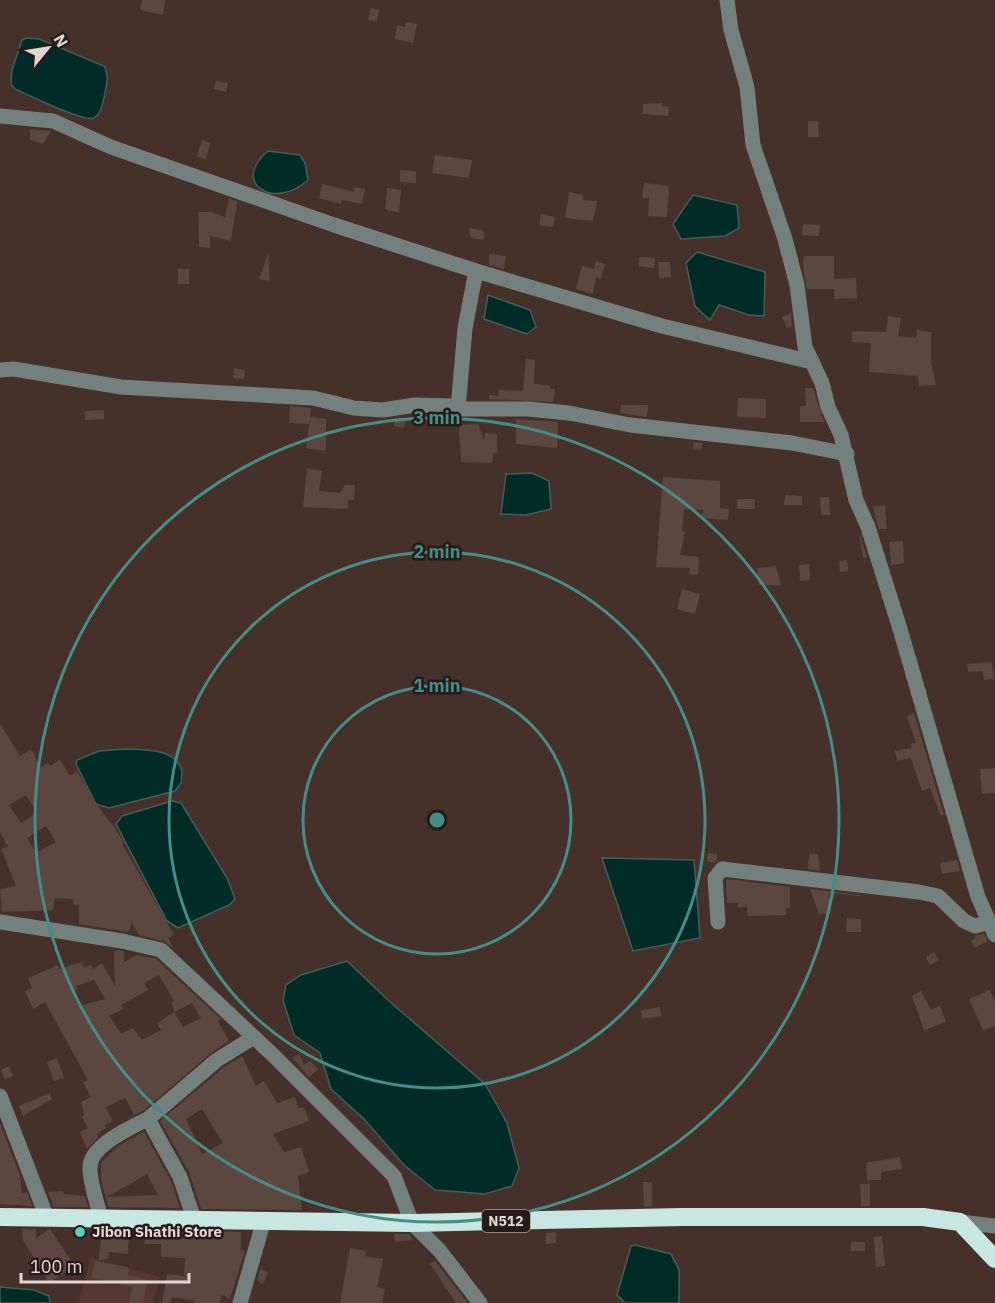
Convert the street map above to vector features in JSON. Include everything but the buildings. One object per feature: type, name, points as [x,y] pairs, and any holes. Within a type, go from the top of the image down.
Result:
[{"type":"highway","name":"N512","points":[[0,1217],[412,1223],[682,1216],[923,1217],[960,1222]]},
{"type":"highway","points":[[960,1222],[995,1259]]},
{"type":"street","points":[[718,922],[715,878],[722,869],[938,896],[964,921],[975,927],[992,928],[964,851],[900,629],[868,527],[856,500],[841,435],[828,407],[822,383],[805,348],[797,285],[785,239],[753,145],[747,87],[731,30],[727,0]]},
{"type":"street","points":[[0,116],[53,121],[132,154],[334,225],[476,271],[650,323],[812,363]]},
{"type":"street","points":[[458,409],[465,328],[476,271]]},
{"type":"street","points":[[0,370],[14,369],[121,387],[313,398],[354,408],[383,410],[415,405],[450,406],[458,409],[528,409],[569,412],[630,425],[792,443],[847,454]]},
{"type":"street","points":[[0,922],[122,941],[161,950],[254,1037],[394,1176],[412,1223],[440,1251],[480,1303]]},
{"type":"street","points":[[101,1218],[89,1166],[92,1156],[125,1130],[148,1119],[216,1059],[254,1037]]},
{"type":"street","points":[[0,1095],[47,1218]]},
{"type":"street","points":[[148,1119],[180,1177],[194,1220]]},
{"type":"street","points":[[240,1303],[264,1220]]},
{"type":"street","points":[[960,1222],[995,1226]]},
{"type":"shaded area","points":[[91,1258],[160,1277],[153,1303],[78,1303]]},
{"type":"water","points":[[39,39],[104,66],[107,77],[102,106],[94,118],[79,116],[15,89],[11,84],[12,70],[22,40]]},
{"type":"water","points":[[268,151],[300,155],[305,163],[308,180],[295,189],[282,193],[270,193],[261,189],[255,182],[253,173],[257,163]]},
{"type":"water","points":[[693,195],[737,205],[739,228],[725,236],[681,239],[673,224]]},
{"type":"water","points":[[697,252],[765,272],[764,316],[749,315],[719,305],[710,320],[695,306],[686,263]]},
{"type":"water","points":[[488,295],[530,310],[536,327],[527,334],[484,319]]},
{"type":"water","points":[[532,473],[549,481],[551,509],[526,515],[501,514],[506,474]]},
{"type":"water","points":[[151,750],[167,754],[179,763],[182,771],[181,783],[175,791],[109,808],[96,804],[76,764],[77,760],[99,751]]},
{"type":"water","points":[[172,801],[181,803],[227,878],[235,899],[229,905],[178,928],[167,921],[116,824],[122,816]]},
{"type":"water","points":[[602,858],[694,860],[700,938],[633,951]]},
{"type":"water","points":[[347,961],[389,1001],[485,1084],[507,1123],[519,1168],[512,1186],[485,1194],[435,1190],[404,1165],[364,1119],[331,1089],[320,1053],[294,1035],[283,1000],[286,985],[301,975]]},
{"type":"water","points":[[631,1246],[671,1254],[679,1270],[679,1303],[625,1303],[617,1295]]},
{"type":"water","points":[[0,1287],[34,1290],[49,1296],[50,1303],[0,1303]]},
{"type":"place","name":"Jibon Shathi Store","points":[[80,1232]]}]
